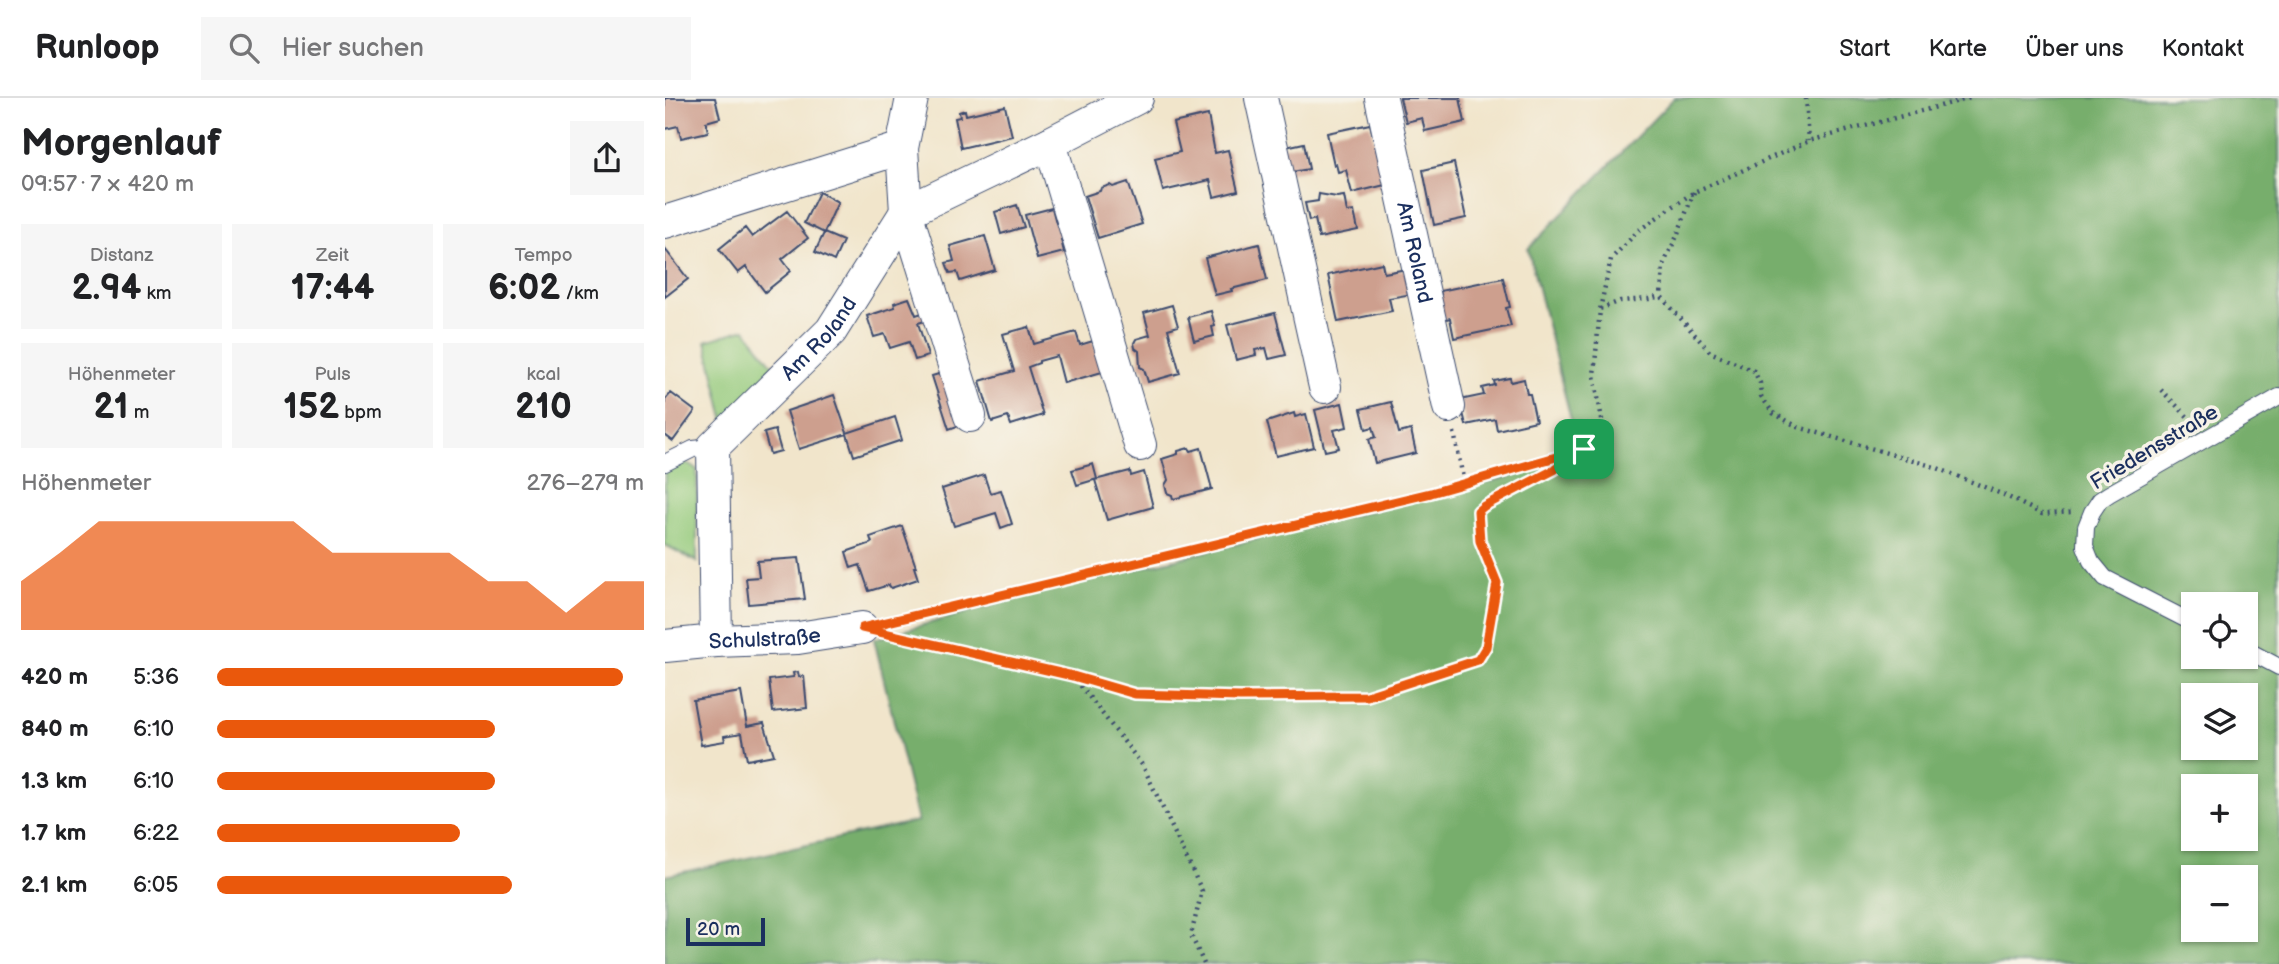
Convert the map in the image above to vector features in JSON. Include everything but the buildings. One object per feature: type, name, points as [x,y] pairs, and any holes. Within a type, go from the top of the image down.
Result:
[{"type":"street","points":[[912,98],[902,148],[907,212],[970,416]]},
{"type":"street","points":[[907,212],[1137,98]]},
{"type":"street","points":[[1261,98],[1325,387]]},
{"type":"street","name":"Am Roland","points":[[1381,98],[1449,407]]},
{"type":"street","points":[[1050,143],[1140,445]]},
{"type":"street","points":[[665,222],[902,148]]},
{"type":"street","name":"Am Roland","points":[[713,447],[831,331],[907,212]]},
{"type":"street","points":[[713,447],[716,640]]},
{"type":"street","name":"Schulstraße","points":[[665,646],[716,640],[798,638],[862,628]]},
{"type":"lane","name":"Friedensstraße","points":[[2181,617],[2105,578],[2091,561],[2085,546],[2086,527],[2092,512],[2100,500],[2109,494],[2279,397]]},
{"type":"lane","name":"Am Roland","points":[[665,463],[693,449],[713,447]]},
{"type":"lane","points":[[2258,656],[2279,667]]},
{"type":"path","points":[[1807,98],[1809,141]]},
{"type":"path","points":[[862,628],[1073,676],[1135,694],[1367,696],[1478,660],[1486,647],[1497,583],[1480,541],[1478,511],[1554,470],[1604,431],[1594,375],[1600,309],[1611,260],[1639,230],[1694,192],[1809,141],[1970,98]]},
{"type":"path","points":[[1694,192],[1663,265],[1661,296],[1710,352],[1754,372],[1760,383],[1761,396],[1773,414],[1798,427],[1935,467],[2042,513],[2092,512]]},
{"type":"path","points":[[1600,309],[1620,301],[1661,296]]},
{"type":"path","points":[[2161,390],[2209,438]]},
{"type":"path","points":[[1449,407],[1464,483]]},
{"type":"path","points":[[862,628],[1464,483],[1584,449]]},
{"type":"path","points":[[1073,676],[1143,766],[1202,891],[1191,935],[1204,964]]},
{"type":"green space","points":[[1674,98],[2279,98],[2279,964],[665,964],[665,876],[918,821],[874,639],[1014,599],[1581,459],[1528,249]]},
{"type":"green space","points":[[745,329],[777,371],[725,423],[706,341]]},
{"type":"green space","points":[[682,461],[697,469],[697,562],[665,545],[665,470]]},
{"type":"route","points":[[1584,449],[1554,470],[1478,511],[1480,541],[1497,583],[1486,647],[1478,660],[1367,696],[1135,694],[1073,676],[862,628],[1431,493],[1584,449]]}]
